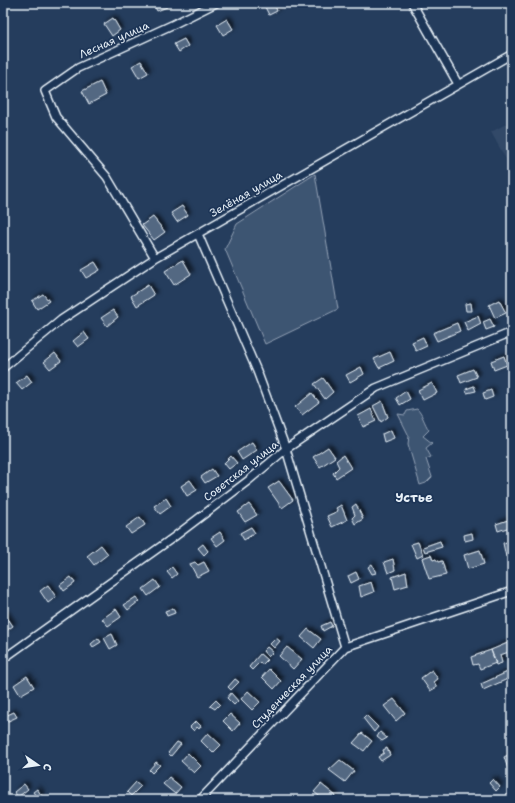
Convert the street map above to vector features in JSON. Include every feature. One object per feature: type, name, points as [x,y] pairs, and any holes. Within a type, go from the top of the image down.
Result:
[{"type":"street","name":"Лесная улица","points":[[155,258],[107,177],[56,117],[45,91],[78,68],[216,3]]},
{"type":"street","points":[[412,3],[458,84]]},
{"type":"street","name":"Зелёная улица","points":[[3,368],[61,320],[155,258],[512,54]]},
{"type":"street","points":[[198,234],[257,371],[286,449],[345,647]]},
{"type":"street","name":"Советская улица","points":[[3,659],[174,537],[249,480],[286,449],[376,388],[512,332]]},
{"type":"street","name":"Студенческая улица","points":[[200,800],[345,647],[512,591]]},
{"type":"shaded area","points":[[512,121],[512,170],[491,132]]},
{"type":"shaded area","points":[[315,174],[338,309],[265,344],[225,249],[237,224]]},
{"type":"shaded area","points":[[417,409],[429,430],[423,436],[432,443],[426,448],[431,457],[426,459],[432,477],[426,483],[420,485],[408,444],[409,436],[398,414],[405,415],[407,411]]},
{"type":"building","points":[[153,3],[165,3],[167,7],[157,11]]},
{"type":"building","points":[[263,3],[274,3],[277,11],[269,15]]},
{"type":"building","points":[[113,18],[120,30],[112,36],[104,24]]},
{"type":"building","points":[[227,19],[233,29],[223,35],[217,25]]},
{"type":"building","points":[[184,39],[188,46],[179,52],[174,44]]},
{"type":"building","points":[[141,61],[148,73],[139,78],[132,66]]},
{"type":"building","points":[[100,82],[106,95],[89,104],[82,91]]},
{"type":"building","points":[[182,206],[188,215],[177,222],[171,213]]},
{"type":"building","points":[[153,217],[165,232],[154,240],[142,225]]},
{"type":"building","points":[[183,260],[191,274],[174,285],[165,271]]},
{"type":"building","points":[[95,262],[100,270],[86,278],[81,270]]},
{"type":"building","points":[[148,285],[154,295],[137,306],[131,296]]},
{"type":"building","points":[[43,294],[49,301],[37,309],[32,301]]},
{"type":"building","points":[[499,300],[506,313],[495,318],[489,305]]},
{"type":"building","points":[[471,303],[472,311],[466,311],[465,304]]},
{"type":"building","points":[[113,310],[118,317],[107,326],[101,318]]},
{"type":"building","points":[[478,316],[481,324],[468,331],[464,322]]},
{"type":"building","points":[[490,319],[494,327],[486,330],[483,322]]},
{"type":"building","points":[[457,323],[460,331],[437,341],[433,333]]},
{"type":"building","points":[[84,332],[89,339],[78,347],[73,341]]},
{"type":"building","points":[[423,337],[427,346],[416,351],[412,342]]},
{"type":"building","points":[[390,352],[394,361],[379,368],[374,359]]},
{"type":"building","points":[[55,353],[61,361],[50,369],[44,362]]},
{"type":"building","points":[[504,356],[507,365],[494,370],[491,361]]},
{"type":"building","points":[[361,367],[364,374],[350,382],[346,375]]},
{"type":"building","points":[[473,369],[477,377],[461,383],[458,375]]},
{"type":"building","points":[[27,375],[32,382],[22,390],[16,383]]},
{"type":"building","points":[[323,378],[333,392],[325,399],[314,384]]},
{"type":"building","points":[[432,383],[437,393],[423,400],[418,390]]},
{"type":"building","points":[[474,386],[476,391],[467,393],[466,389]]},
{"type":"building","points":[[491,390],[493,397],[485,400],[483,393]]},
{"type":"building","points":[[406,391],[410,399],[400,405],[396,398]]},
{"type":"building","points":[[312,393],[319,402],[302,415],[295,407]]},
{"type":"building","points":[[382,401],[388,417],[381,422],[373,406]]},
{"type":"building","points":[[371,409],[376,421],[363,427],[358,416]]},
{"type":"building","points":[[391,430],[394,438],[384,442],[382,434]]},
{"type":"building","points":[[252,442],[257,450],[242,460],[237,452]]},
{"type":"building","points":[[328,447],[335,457],[320,467],[313,457]]},
{"type":"building","points":[[343,455],[351,468],[336,478],[333,473],[339,467],[336,461]]},
{"type":"building","points":[[231,456],[237,463],[229,469],[224,463]]},
{"type":"building","points":[[212,469],[217,476],[205,483],[201,477]]},
{"type":"building","points":[[190,480],[197,490],[187,496],[181,486]]},
{"type":"building","points":[[279,481],[293,500],[282,508],[268,488]]},
{"type":"building","points":[[166,498],[171,506],[160,514],[154,506]]},
{"type":"building","points":[[249,504],[257,515],[245,522],[238,512]]},
{"type":"building","points":[[356,504],[363,519],[355,524],[352,518],[355,515],[352,507]]},
{"type":"building","points":[[341,505],[347,520],[332,527],[327,516],[338,511],[336,508]]},
{"type":"building","points":[[140,517],[145,525],[131,534],[126,527]]},
{"type":"building","points":[[508,520],[510,527],[498,531],[496,524]]},
{"type":"building","points":[[251,527],[255,533],[244,540],[240,533]]},
{"type":"building","points":[[220,532],[225,540],[217,546],[211,538]]},
{"type":"building","points":[[472,533],[473,539],[465,541],[464,535]]},
{"type":"building","points":[[440,541],[442,547],[425,552],[423,547]]},
{"type":"building","points":[[512,541],[512,556],[506,557],[503,543]]},
{"type":"building","points":[[418,542],[423,555],[417,558],[411,544]]},
{"type":"building","points":[[203,544],[208,551],[204,555],[198,548]]},
{"type":"building","points":[[101,545],[108,554],[94,565],[87,556]]},
{"type":"building","points":[[480,550],[484,564],[468,569],[464,555]]},
{"type":"building","points":[[431,555],[433,560],[436,559],[438,562],[442,561],[446,575],[429,579],[422,558]]},
{"type":"building","points":[[393,559],[395,570],[388,573],[384,562]]},
{"type":"building","points":[[195,562],[198,565],[204,562],[209,571],[197,577],[190,564]]},
{"type":"building","points":[[372,564],[376,573],[372,574],[368,567]]},
{"type":"building","points":[[172,567],[177,574],[172,578],[167,572]]},
{"type":"building","points":[[356,572],[359,579],[351,583],[348,576]]},
{"type":"building","points":[[406,572],[408,585],[395,589],[392,577]]},
{"type":"building","points":[[71,577],[75,583],[64,591],[60,585]]},
{"type":"building","points":[[155,580],[160,587],[148,596],[143,589]]},
{"type":"building","points":[[371,582],[374,592],[361,597],[359,586]]},
{"type":"building","points":[[48,585],[56,597],[48,603],[40,591]]},
{"type":"building","points":[[136,597],[139,601],[128,610],[124,605]]},
{"type":"building","points":[[173,608],[175,613],[167,616],[165,611]]},
{"type":"building","points":[[116,609],[121,617],[108,626],[102,619]]},
{"type":"building","points":[[4,613],[13,626],[3,633],[3,614]]},
{"type":"building","points":[[330,622],[332,626],[323,631],[321,626]]},
{"type":"building","points":[[308,629],[321,639],[314,648],[301,637]]},
{"type":"building","points":[[112,634],[117,645],[110,649],[104,638]]},
{"type":"building","points":[[98,638],[101,642],[93,647],[91,644]]},
{"type":"building","points":[[276,638],[280,641],[274,648],[270,644]]},
{"type":"building","points":[[510,642],[512,651],[500,655],[502,663],[496,665],[491,650]]},
{"type":"building","points":[[267,647],[273,652],[268,657],[263,651]]},
{"type":"building","points":[[287,647],[302,659],[293,669],[279,656]]},
{"type":"building","points":[[491,650],[496,663],[480,669],[478,664],[473,665],[471,657]]},
{"type":"building","points":[[260,654],[267,660],[262,665],[260,662],[252,670],[249,667]]},
{"type":"building","points":[[269,669],[281,681],[274,689],[262,677]]},
{"type":"building","points":[[432,670],[438,679],[434,682],[437,687],[430,691],[421,678]]},
{"type":"building","points":[[512,670],[512,677],[483,690],[481,684]]},
{"type":"building","points":[[27,676],[34,687],[20,695],[14,685]]},
{"type":"building","points":[[235,679],[239,682],[231,690],[228,687]]},
{"type":"building","points":[[248,691],[260,702],[252,710],[241,699]]},
{"type":"building","points":[[231,693],[238,701],[234,705],[227,698]]},
{"type":"building","points":[[394,699],[405,713],[396,721],[384,706]]},
{"type":"building","points":[[216,700],[220,704],[215,709],[210,706]]},
{"type":"building","points":[[14,712],[17,717],[4,723],[3,717]]},
{"type":"building","points":[[230,714],[240,723],[233,731],[223,721]]},
{"type":"building","points":[[366,715],[378,727],[374,732],[363,718]]},
{"type":"building","points":[[196,721],[201,726],[199,729],[197,727],[194,731],[190,727]]},
{"type":"building","points":[[380,732],[387,738],[382,741],[377,737]]},
{"type":"building","points":[[208,733],[221,745],[213,753],[201,741]]},
{"type":"building","points":[[362,733],[372,741],[364,751],[353,743]]},
{"type":"building","points":[[177,742],[181,744],[171,756],[168,753]]},
{"type":"building","points":[[387,748],[390,755],[381,761],[378,757],[384,753],[383,750]]},
{"type":"building","points":[[188,753],[201,766],[194,773],[181,761]]},
{"type":"building","points":[[512,753],[512,767],[508,769],[504,757]]},
{"type":"building","points":[[340,760],[354,771],[345,782],[329,770]]},
{"type":"building","points":[[156,762],[160,765],[152,773],[149,770]]},
{"type":"building","points":[[169,777],[181,787],[175,794],[163,784]]},
{"type":"building","points":[[493,779],[500,787],[496,791],[489,783]]},
{"type":"building","points":[[136,782],[141,786],[131,796],[127,792]]},
{"type":"building","points":[[24,784],[28,789],[18,797],[14,792]]},
{"type":"building","points":[[321,784],[336,796],[333,800],[324,800],[314,792]]},
{"type":"building","points":[[37,789],[42,796],[38,799],[33,792]]},
{"type":"district","name":"Устье","points":[[414,497]]}]
